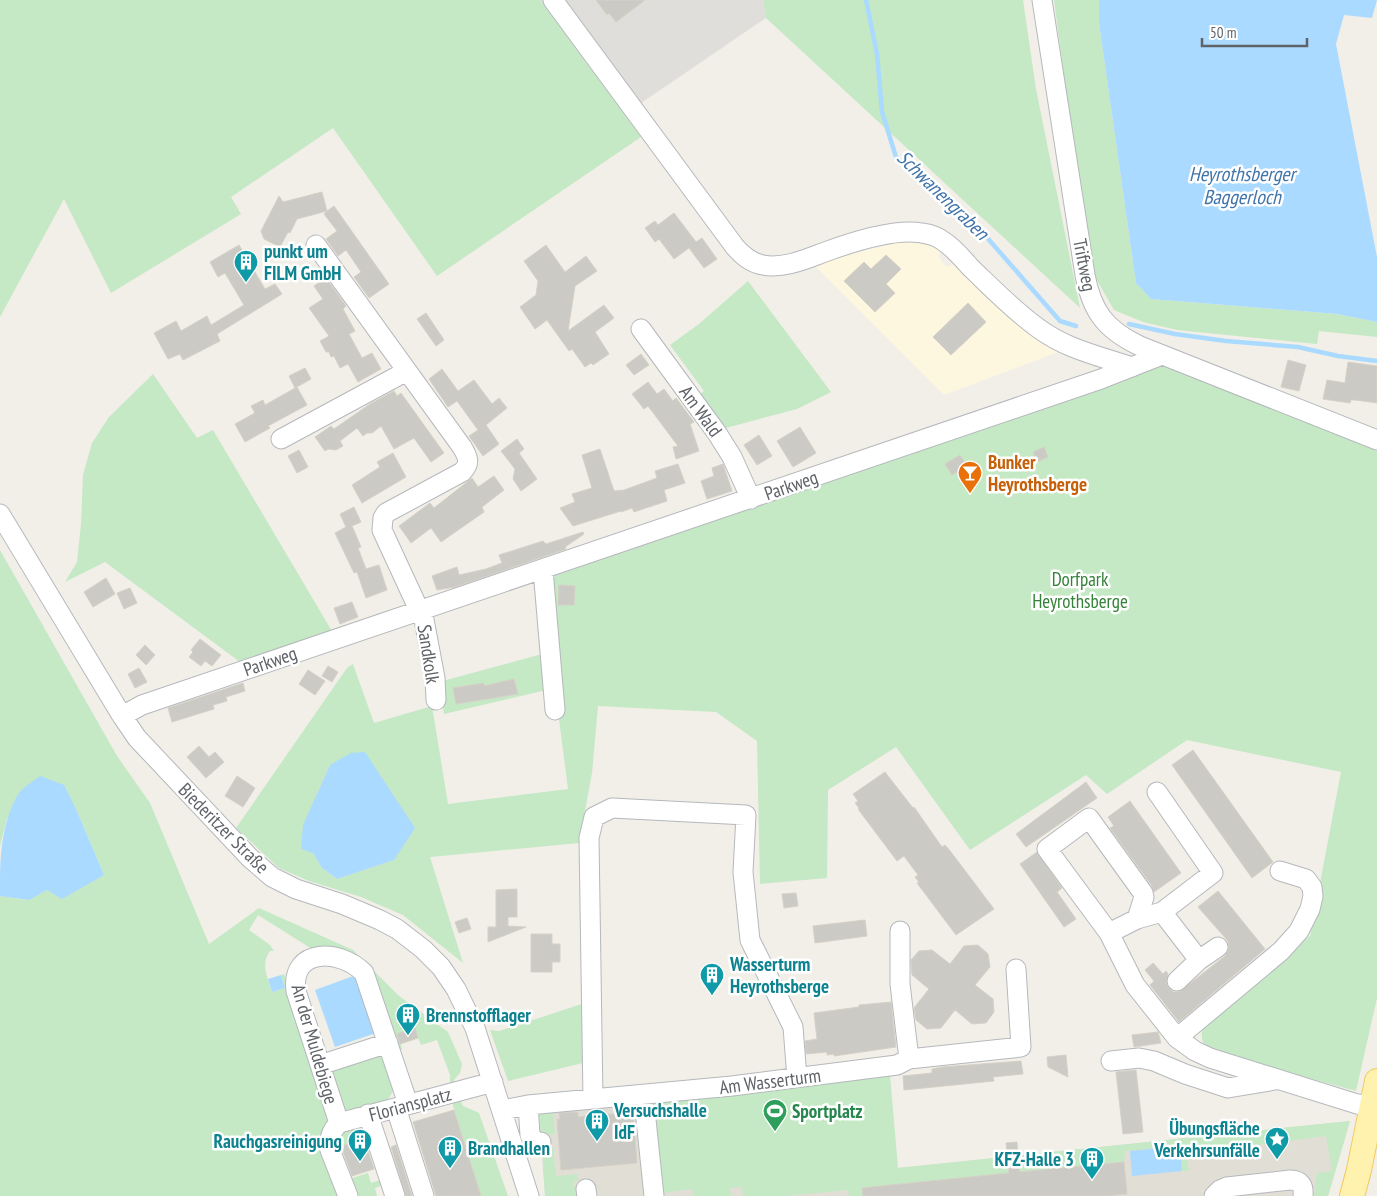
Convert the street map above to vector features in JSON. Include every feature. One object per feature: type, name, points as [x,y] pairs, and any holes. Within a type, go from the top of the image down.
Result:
[{"type":"main road","points":[[1352,1196],[1377,1081]]},
{"type":"street","points":[[552,0],[743,256],[753,262],[773,266],[791,264],[843,246],[881,236],[915,232],[931,235],[944,241],[1006,302],[1052,338],[1069,346],[1132,367]]},
{"type":"street","name":"Triftweg","points":[[1042,0],[1089,296],[1102,318],[1126,340],[1377,440]]},
{"type":"street","points":[[316,245],[462,447],[468,462],[467,467],[462,472],[391,510],[383,518],[382,530],[420,610]]},
{"type":"street","name":"Am Wald","points":[[641,329],[717,432],[732,457],[751,499]]},
{"type":"street","name":"Parkweg","points":[[122,716],[142,705],[1101,379],[1162,355]]},
{"type":"street","points":[[281,439],[407,371]]},
{"type":"street","name":"Biederitzer Straße","points":[[0,514],[137,738],[243,851],[266,873],[288,886],[380,920],[403,934],[435,960],[456,989],[466,1006],[475,1028],[487,1083],[502,1110],[529,1196]]},
{"type":"street","points":[[543,570],[555,710]]},
{"type":"street","name":"Sandkolk","points":[[420,610],[435,678],[436,700]]},
{"type":"street","points":[[1109,932],[1137,919],[1162,912],[1213,872],[1157,792]]},
{"type":"street","points":[[593,1099],[589,838],[594,817],[612,808],[746,815],[743,872],[750,940],[793,1027],[797,1078]]},
{"type":"street","points":[[1137,919],[1144,897],[1143,892],[1089,818],[1047,849],[1109,932],[1135,985],[1177,1038],[1195,1051],[1210,1058],[1357,1104],[1372,1106]]},
{"type":"street","points":[[1177,1038],[1281,950],[1298,930],[1310,910],[1313,896],[1312,887],[1306,879],[1280,871]]},
{"type":"street","points":[[1162,912],[1198,960]]},
{"type":"street","points":[[900,930],[900,984],[909,1059]]},
{"type":"street","points":[[1177,981],[1198,960],[1218,947]]},
{"type":"street","name":"An der Muldebiege","points":[[339,1123],[296,991],[296,976],[302,964],[313,957],[336,957],[354,964],[364,972],[388,1042],[424,1196]]},
{"type":"street","name":"Am Wasserturm","points":[[502,1110],[528,1105],[797,1078],[897,1065],[909,1059],[1021,1046],[1016,969]]},
{"type":"street","points":[[320,1065],[388,1042]]},
{"type":"street","points":[[1111,1061],[1139,1058],[1154,1060],[1185,1074],[1228,1088],[1279,1079]]},
{"type":"street","name":"Floriansplatz","points":[[339,1123],[487,1083]]},
{"type":"street","points":[[528,1105],[530,1135],[535,1142],[541,1142]]},
{"type":"street","points":[[645,1110],[654,1196]]},
{"type":"street","points":[[368,1114],[395,1196]]},
{"type":"street","points":[[339,1123],[333,1129],[329,1143],[348,1196]]},
{"type":"street","points":[[1214,1196],[1220,1190],[1227,1187],[1290,1180],[1296,1180],[1300,1183],[1304,1196]]},
{"type":"shaded area","points":[[540,0],[763,0],[766,18],[625,114]]},
{"type":"shaded area","points":[[907,240],[933,244],[942,249],[938,256],[946,267],[957,263],[1061,351],[944,395],[815,266],[843,256]]},
{"type":"shaded area","points":[[653,1101],[898,1168],[1350,1121],[1328,1196],[545,1196],[539,1112]]},
{"type":"green space","points":[[0,0],[540,0],[641,137],[437,276],[333,128],[231,197],[241,214],[111,293],[64,199],[0,317]]},
{"type":"green space","points":[[763,0],[1023,0],[1036,89],[1080,308],[766,18]]},
{"type":"green space","points":[[1054,0],[1099,0],[1099,23],[1136,283],[1151,299],[1337,314],[1377,322],[1377,337],[1319,331],[1317,344],[1177,330],[1143,322],[1114,310],[1094,275],[1073,144]]},
{"type":"green space","points":[[748,281],[831,392],[797,409],[722,429],[698,396],[704,391],[670,345],[699,324]]},
{"type":"green space","name":"Dorfpark Heyrothsberge","points":[[1163,364],[1377,451],[1377,998],[1356,1091],[1209,1051],[1202,1038],[1202,1031],[1206,1023],[1310,936],[1341,772],[1187,740],[1107,794],[1086,775],[970,850],[896,747],[828,790],[827,878],[760,884],[757,741],[716,712],[598,706],[592,773],[579,843],[430,857],[463,963],[403,915],[361,897],[309,881],[279,868],[236,828],[347,668],[353,664],[374,723],[432,706],[448,804],[568,789],[555,688],[444,714],[439,682],[546,653],[537,582],[1104,387]],"holes":[[[330,765],[394,860],[337,879],[322,868],[313,853],[317,794]]]},
{"type":"green space","points":[[153,374],[197,438],[213,430],[333,633],[240,662],[105,562],[65,582],[77,562],[83,475],[92,443],[109,417]]},
{"type":"green space","points":[[0,550],[117,756],[150,803],[209,944],[259,908],[353,950],[399,996],[448,1032],[462,1064],[460,1073],[454,1080],[455,1085],[450,1086],[450,1075],[437,1040],[421,1045],[418,1038],[401,1044],[402,1050],[395,1052],[372,982],[321,951],[312,949],[258,915],[249,930],[270,945],[274,951],[270,951],[267,956],[265,966],[272,992],[285,988],[281,975],[284,974],[330,1110],[343,1196],[0,1196],[0,896],[28,900],[47,890],[104,875],[76,809],[7,818],[0,846]]},
{"type":"green space","points":[[582,1004],[583,1063],[508,1081],[490,1030],[499,1031]]},
{"type":"green space","points":[[379,1048],[395,1088],[387,1101],[344,1115],[327,1067]]},
{"type":"green space","name":"Sportplatz","points":[[890,1075],[898,1168],[1350,1121],[1328,1196],[1314,1196],[1317,1173],[1332,1171],[1326,1136],[1187,1154],[1189,1171],[1182,1171],[1179,1146],[1125,1151],[1124,1162],[881,1186],[882,1196],[849,1196],[848,1190],[786,1196],[743,1196],[742,1187],[730,1188],[731,1196],[693,1196],[692,1189],[661,1193],[653,1101]]},
{"type":"green space","points":[[459,1097],[463,1106],[479,1113],[508,1196],[481,1196],[452,1102]]},
{"type":"green space","points":[[553,1111],[555,1134],[541,1135],[539,1112]]},
{"type":"green space","points":[[353,1126],[358,1141],[341,1146],[339,1149],[337,1133]]},
{"type":"green space","points":[[553,1148],[556,1176],[577,1174],[578,1181],[573,1181],[573,1187],[579,1187],[580,1196],[545,1196],[542,1149]]},
{"type":"green space","points":[[368,1173],[371,1183],[381,1180],[386,1184],[375,1188],[377,1196],[352,1196],[349,1179]]},
{"type":"water","name":"Heyrothsberger Baggerloch","points":[[1099,0],[1377,0],[1372,18],[1344,15],[1336,44],[1377,257],[1377,322],[1337,314],[1151,299],[1136,283],[1099,23]]},
{"type":"water","points":[[365,752],[415,828],[394,860],[337,879],[322,868],[313,853],[301,849],[303,825],[330,765],[351,753]]},
{"type":"water","points":[[40,776],[64,785],[104,875],[62,899],[47,890],[29,900],[0,896],[2,843],[8,817],[19,793]]},
{"type":"water","points":[[281,975],[285,988],[272,992],[268,979]]},
{"type":"water","points":[[356,975],[376,1033],[335,1047],[315,990]]},
{"type":"water","points":[[1180,1146],[1182,1171],[1132,1176],[1130,1151]]},
{"type":"building","points":[[596,0],[645,0],[616,22],[609,13],[607,15]]},
{"type":"building","points":[[322,192],[327,211],[297,219],[280,247],[264,239],[261,231],[279,196],[283,202]]},
{"type":"building","points":[[334,206],[389,284],[369,298],[354,277],[361,272],[346,250],[338,256],[326,239],[337,231],[324,214]]},
{"type":"building","points":[[674,213],[696,242],[702,238],[717,259],[704,268],[689,248],[674,259],[659,239],[655,242],[645,228],[655,221],[658,225]]},
{"type":"building","points":[[239,245],[265,289],[275,284],[282,294],[217,334],[220,341],[183,360],[180,354],[168,359],[154,333],[176,321],[181,331],[207,316],[211,325],[244,305],[225,273],[218,277],[210,262]]},
{"type":"building","points":[[546,245],[565,272],[586,256],[597,271],[575,286],[568,331],[604,305],[614,318],[595,332],[609,354],[593,365],[591,363],[585,367],[572,349],[569,351],[547,320],[535,329],[520,307],[536,295],[538,281],[524,261]]},
{"type":"building","points":[[886,255],[901,269],[886,284],[895,293],[875,312],[844,281],[864,262],[871,269]]},
{"type":"building","points":[[326,278],[346,306],[343,309],[355,331],[349,334],[362,358],[372,353],[381,369],[358,382],[348,364],[340,368],[334,356],[331,357],[329,352],[326,352],[320,341],[329,336],[309,308],[323,299],[314,286]]},
{"type":"building","points":[[968,303],[986,322],[951,355],[933,337]]},
{"type":"building","points":[[426,313],[444,340],[436,346],[417,319]]},
{"type":"building","points":[[641,354],[649,365],[634,375],[626,365]]},
{"type":"building","points":[[1288,360],[1306,365],[1299,391],[1281,387]]},
{"type":"building","points":[[1348,362],[1377,366],[1377,403],[1351,400],[1350,403],[1323,399],[1327,380],[1345,383]]},
{"type":"building","points":[[305,368],[311,379],[295,388],[289,376]]},
{"type":"building","points":[[442,369],[458,391],[474,380],[492,404],[499,398],[507,408],[486,425],[499,444],[483,456],[469,436],[478,430],[457,401],[448,407],[429,379]]},
{"type":"building","points":[[648,382],[657,394],[664,389],[673,401],[676,398],[694,422],[690,424],[699,451],[676,459],[673,447],[678,446],[648,406],[644,409],[632,394]]},
{"type":"building","points":[[297,387],[307,405],[268,426],[270,428],[245,442],[235,424],[255,413],[251,406],[263,400],[265,405]]},
{"type":"building","points":[[394,391],[397,396],[401,393],[444,453],[431,462],[414,438],[394,449],[381,426],[372,433],[367,433],[363,436],[357,428],[340,441],[343,446],[336,450],[328,449],[325,451],[315,437],[331,426],[334,429],[370,404]]},
{"type":"building","points":[[800,427],[816,453],[793,467],[777,441]]},
{"type":"building","points":[[759,435],[772,456],[757,465],[744,445]]},
{"type":"building","points":[[517,439],[524,449],[519,453],[537,479],[521,491],[513,479],[515,469],[501,451]]},
{"type":"building","points":[[1044,447],[1048,457],[1037,462],[1033,452]]},
{"type":"building","points":[[600,449],[614,491],[624,490],[657,478],[655,471],[678,464],[685,483],[664,490],[667,501],[634,512],[632,508],[573,526],[560,508],[575,502],[572,494],[592,488],[582,455]]},
{"type":"building","points":[[299,450],[308,467],[297,473],[288,456]]},
{"type":"building","points":[[393,453],[406,477],[362,503],[352,485],[380,467],[377,462]]},
{"type":"building","points":[[960,455],[967,466],[952,475],[945,464]]},
{"type":"building","points":[[723,464],[732,491],[707,499],[701,481],[714,476],[712,468]]},
{"type":"building","points":[[494,476],[504,490],[482,507],[484,512],[441,542],[431,528],[411,543],[399,526],[430,503],[434,508],[472,478],[478,487]]},
{"type":"building","points":[[354,507],[361,522],[352,526],[361,547],[358,548],[366,569],[379,565],[387,590],[366,598],[357,572],[354,573],[335,533],[346,527],[340,514]]},
{"type":"building","points":[[583,532],[584,534],[565,547],[566,549],[455,587],[437,590],[432,576],[457,567],[459,575],[486,569],[502,563],[499,555],[543,541],[546,544]]},
{"type":"building","points":[[106,578],[115,594],[93,607],[84,592]]},
{"type":"building","points":[[559,585],[575,586],[574,605],[558,605]]},
{"type":"building","points":[[130,588],[137,603],[124,609],[117,593]]},
{"type":"building","points":[[352,602],[358,617],[340,624],[334,608]]},
{"type":"building","points":[[200,639],[221,655],[212,666],[205,661],[201,666],[189,657],[193,652],[191,650]]},
{"type":"building","points":[[145,645],[155,655],[146,665],[136,655]]},
{"type":"building","points":[[328,666],[338,672],[332,682],[322,676]]},
{"type":"building","points":[[139,668],[147,682],[135,688],[128,674]]},
{"type":"building","points":[[308,670],[325,681],[315,695],[299,684]]},
{"type":"building","points":[[514,679],[518,694],[456,704],[453,688],[484,683],[484,686]]},
{"type":"building","points":[[243,683],[245,691],[226,697],[227,701],[213,705],[214,709],[172,722],[168,708]]},
{"type":"building","points":[[199,746],[209,757],[215,752],[224,762],[206,778],[187,757]]},
{"type":"building","points":[[1193,750],[1273,862],[1252,878],[1172,765]]},
{"type":"building","points":[[885,772],[914,807],[942,847],[945,845],[951,852],[994,909],[956,935],[917,883],[919,882],[915,877],[918,875],[904,856],[897,861],[855,803],[858,801],[853,794]]},
{"type":"building","points":[[237,776],[255,788],[243,807],[225,796]]},
{"type":"building","points":[[1086,782],[1097,798],[1026,847],[1016,834]]},
{"type":"building","points":[[1130,801],[1181,873],[1154,892],[1152,886],[1110,828],[1114,826],[1108,817]]},
{"type":"building","points":[[1037,852],[1062,888],[1057,892],[1076,919],[1064,927],[1020,864]]},
{"type":"building","points":[[517,889],[517,917],[508,917],[508,926],[526,927],[488,942],[488,927],[496,927],[496,890]]},
{"type":"building","points":[[1218,891],[1265,949],[1179,1022],[1150,985],[1154,981],[1145,970],[1153,963],[1163,974],[1166,971],[1168,974],[1166,983],[1169,988],[1173,992],[1179,992],[1225,956],[1229,947],[1228,941],[1198,907]]},
{"type":"building","points":[[796,893],[798,906],[784,908],[782,894]]},
{"type":"building","points":[[467,918],[471,929],[459,933],[455,922]]},
{"type":"building","points":[[865,920],[867,936],[815,943],[813,926]]},
{"type":"building","points":[[531,934],[552,934],[552,944],[560,944],[560,962],[552,962],[552,972],[531,972]]},
{"type":"building","points":[[978,945],[988,954],[990,967],[975,985],[993,999],[994,1012],[986,1023],[972,1024],[955,1010],[941,1028],[927,1029],[916,1020],[914,1008],[929,989],[912,975],[911,960],[919,951],[932,950],[950,964],[964,946]]},
{"type":"building","points":[[891,1002],[896,1047],[834,1056],[834,1054],[827,1055],[827,1052],[806,1054],[805,1041],[817,1039],[814,1013],[859,1007],[859,1005]]},
{"type":"building","name":"Brennstofflager","points":[[415,1028],[418,1038],[400,1044],[397,1034]]},
{"type":"building","points":[[1158,1032],[1161,1043],[1134,1047],[1132,1035]]},
{"type":"building","points":[[1066,1055],[1068,1077],[1048,1067],[1047,1057]]},
{"type":"building","points":[[1021,1061],[1023,1074],[993,1077],[994,1081],[904,1090],[903,1076],[932,1073],[932,1069],[942,1067]]},
{"type":"building","points":[[1136,1070],[1143,1132],[1123,1134],[1116,1072]]},
{"type":"building","name":"Brandhallen","points":[[454,1110],[481,1196],[436,1196],[413,1122]]},
{"type":"building","name":"Versuchshalle IdF","points":[[578,1112],[578,1117],[633,1112],[637,1163],[561,1170],[557,1119],[560,1119],[559,1113]]},
{"type":"building","name":"Rauchgasreinigung","points":[[364,1139],[374,1169],[352,1176],[341,1146]]},
{"type":"building","points":[[1017,1142],[1020,1172],[1124,1162],[1127,1194],[1106,1196],[863,1196],[862,1188],[1009,1173],[1006,1143]]},
{"type":"building","points":[[396,1145],[412,1196],[406,1196],[391,1147]]},
{"type":"waterway","name":"Schwanengraben","points":[[866,0],[877,54],[882,112],[896,157],[976,225],[1060,321],[1076,326]]},
{"type":"waterway","name":"Schwanengraben","points":[[1129,324],[1175,334],[1226,341],[1298,347],[1338,356],[1377,361]]},
{"type":"place","name":"punkt um FILM GmbH","points":[[246,283]]},
{"type":"place","name":"Bunker Heyrothsberge","points":[[970,494]]},
{"type":"place","name":"Wasserturm Heyrothsberge","points":[[712,996]]},
{"type":"place","name":"Brennstofflager","points":[[408,1036]]},
{"type":"place","name":"Sportplatz","points":[[775,1132]]},
{"type":"place","name":"Versuchshalle IdF","points":[[597,1142]]},
{"type":"place","name":"Übungsfläche Verkehrsunfälle","points":[[1277,1160]]},
{"type":"place","name":"Rauchgasreinigung","points":[[360,1162]]},
{"type":"place","name":"Brandhallen","points":[[450,1169]]},
{"type":"place","name":"KFZ-Halle 3","points":[[1092,1180]]}]
